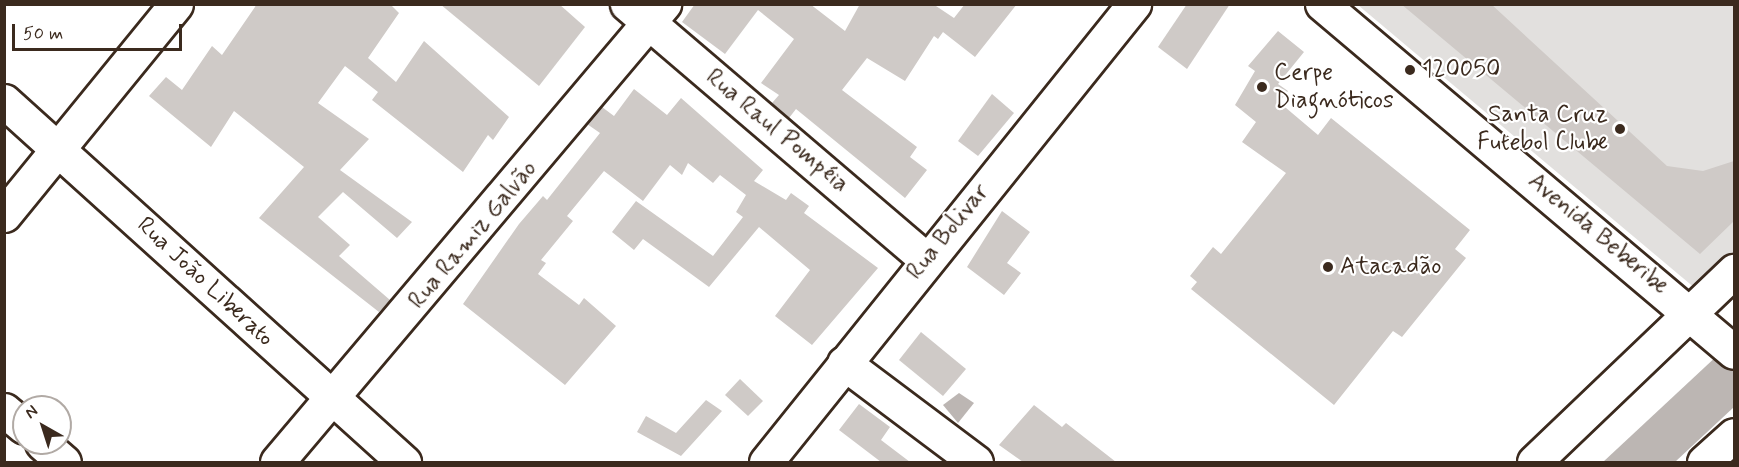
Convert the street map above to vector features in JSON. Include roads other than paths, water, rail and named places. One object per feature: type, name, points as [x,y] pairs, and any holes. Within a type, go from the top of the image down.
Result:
[{"type":"street","points":[[4,215],[61,150],[176,4]]},
{"type":"street","name":"Rua Bolivar","points":[[766,462],[926,259],[1134,4]]},
{"type":"street","name":"Avenida Beberibe","points":[[1322,4],[1713,332]]},
{"type":"street","name":"Rua Raul Pompéia","points":[[647,11],[926,259]]},
{"type":"street","name":"Rua Ramiz Galvão","points":[[277,462],[333,399],[647,11]]},
{"type":"street","name":"Rua João Liberato","points":[[4,101],[61,150],[404,462]]},
{"type":"street","points":[[1534,462],[1713,332],[1734,270]]},
{"type":"street","points":[[844,363],[976,462]]},
{"type":"street","points":[[1704,462],[1734,435]]},
{"type":"place","name":"120050","points":[[1410,70]]},
{"type":"place","name":"Cerpe Diagnóticos","points":[[1262,87]]},
{"type":"place","name":"Santa Cruz Futebol Clube","points":[[1620,129]]},
{"type":"place","name":"Atacadão","points":[[1328,267]]}]
